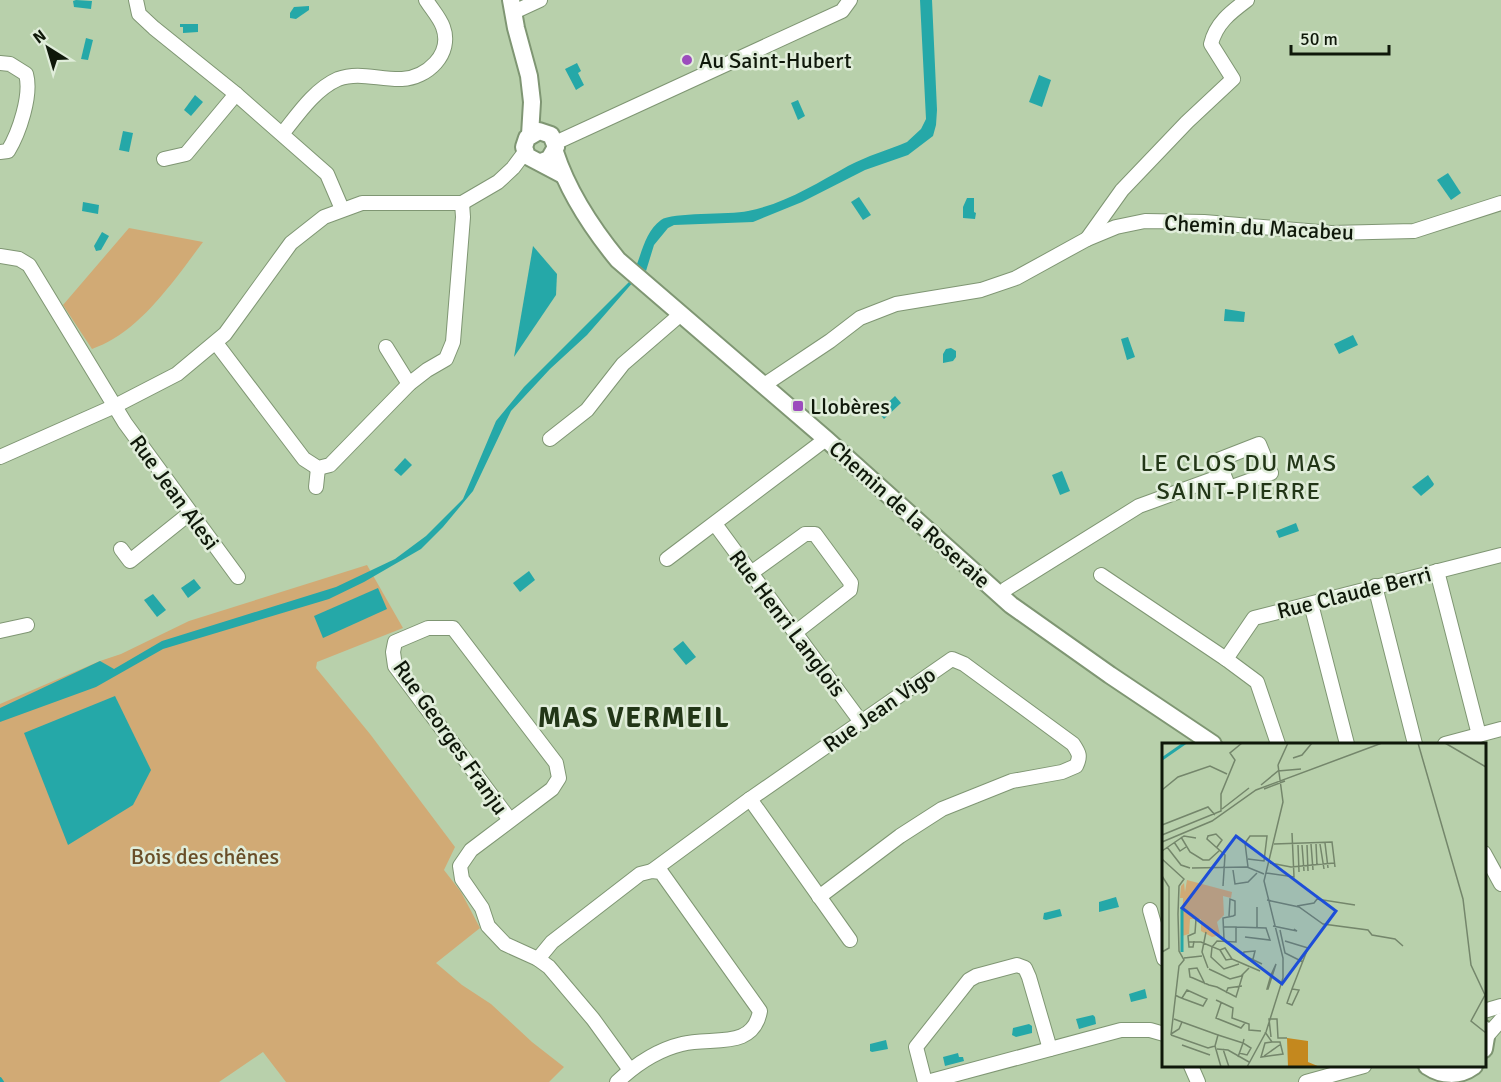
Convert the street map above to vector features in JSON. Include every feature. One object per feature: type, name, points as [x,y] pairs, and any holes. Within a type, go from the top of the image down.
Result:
[{"type":"street","points":[[136,0],[139,14],[283,133],[327,174],[342,209]]},
{"type":"street","points":[[283,133],[320,91],[336,80],[350,75],[402,80],[418,76],[441,59],[445,42],[443,27],[426,0]]},
{"type":"street","points":[[513,6],[540,0]]},
{"type":"street","points":[[534,159],[525,143],[546,140],[842,11],[850,0]]},
{"type":"street","points":[[1087,239],[1122,190],[1187,122],[1233,79],[1210,44],[1212,36],[1224,18],[1247,0]]},
{"type":"street","name":"Chemin de la Roseraie","points":[[513,6],[529,76],[532,102],[546,140],[562,175],[592,228],[618,260],[826,439],[1000,595],[1031,620],[1212,743]]},
{"type":"street","points":[[0,63],[10,64],[26,74],[29,85],[17,137],[8,151],[0,152]]},
{"type":"street","points":[[164,159],[186,154],[236,94]]},
{"type":"street","points":[[0,457],[115,406],[177,374],[225,334],[291,243],[324,217],[362,203],[462,203],[498,182],[513,168],[534,159],[549,159],[546,140]]},
{"type":"street","name":"Chemin de la Roseraie","points":[[534,159],[562,175]]},
{"type":"street","points":[[216,343],[304,459],[318,468],[330,465],[409,384],[446,358],[453,342],[463,217],[462,203]]},
{"type":"street","name":"Chemin du Macabeu","points":[[764,386],[860,318],[896,304],[981,290],[1016,278],[1087,239],[1116,227],[1145,221],[1204,222],[1331,234],[1414,231],[1501,203]]},
{"type":"street","name":"Rue Jean Alesi","points":[[0,256],[19,259],[29,265],[125,423],[238,577]]},
{"type":"street","points":[[550,439],[587,410],[623,364],[681,314]]},
{"type":"street","points":[[386,347],[409,384]]},
{"type":"street","points":[[667,560],[826,439]]},
{"type":"street","points":[[316,487],[318,468]]},
{"type":"street","points":[[1000,595],[1138,506],[1224,475]]},
{"type":"street","points":[[121,549],[130,561],[190,513]]},
{"type":"street","name":"Rue Henri Langlois","points":[[715,524],[861,722]]},
{"type":"street","points":[[752,573],[805,534],[815,534],[851,583],[850,590],[796,632]]},
{"type":"street","name":"Rue Claude Berri","points":[[1226,659],[1254,618],[1501,555]]},
{"type":"street","points":[[1437,571],[1479,735]]},
{"type":"street","points":[[1101,575],[1257,682],[1278,743]]},
{"type":"street","points":[[1375,586],[1415,743]]},
{"type":"street","points":[[1311,603],[1347,743]]},
{"type":"street","points":[[0,631],[27,625]]},
{"type":"street","name":"Rue Georges Franju","points":[[510,820],[395,666],[393,652],[395,642],[428,628],[453,628],[556,763],[560,778],[552,789],[471,850],[460,866],[462,879],[482,908],[488,926],[505,945],[538,959],[549,967],[630,1070]]},
{"type":"street","name":"Rue Jean Vigo","points":[[538,959],[560,935],[640,874],[652,871],[952,660],[964,664],[1073,744],[1079,753],[1080,759],[1076,766],[1062,772],[1012,781],[942,809],[900,836],[819,897]]},
{"type":"street","points":[[1449,743],[1501,729]]},
{"type":"street","points":[[750,800],[850,940]]},
{"type":"street","points":[[1486,856],[1501,884]]},
{"type":"street","points":[[617,1082],[630,1070],[656,1053],[682,1044],[743,1037],[752,1031],[759,1021],[760,1011],[661,872],[652,871]]},
{"type":"street","points":[[1150,910],[1162,951]]},
{"type":"street","points":[[1050,1049],[1029,977],[1025,968],[1017,965],[969,980],[916,1047],[926,1082],[1050,1049],[1121,1030],[1150,1030],[1162,1033]]},
{"type":"street","points":[[1486,1011],[1501,1006]]},
{"type":"street","points":[[1486,1037],[1501,1020]]},
{"type":"street","points":[[1192,1067],[1198,1082]]},
{"type":"street","points":[[1306,1082],[1359,1067]]},
{"type":"street","points":[[1430,1067],[1450,1078],[1471,1067]]},
{"type":"green space","points":[[129,228],[203,242],[151,308],[126,330],[92,349],[63,305]]},
{"type":"green space","name":"Bois des chênes","points":[[367,565],[403,628],[317,662],[316,668],[370,734],[455,847],[444,870],[461,892],[480,928],[436,963],[462,985],[491,1004],[532,1042],[564,1067],[549,1082],[286,1082],[263,1052],[219,1082],[0,1082],[0,704],[121,654],[189,621]]},
{"type":"water","points":[[920,0],[932,0],[937,110],[933,136],[908,155],[865,170],[802,202],[753,222],[674,225],[668,228],[654,245],[646,271],[637,264],[649,234],[656,224],[667,217],[748,211],[774,204],[800,193],[855,162],[907,142],[921,129],[926,119]]},
{"type":"water","points":[[73,1],[92,1],[91,9],[74,7]]},
{"type":"water","points":[[309,6],[309,10],[296,19],[290,18],[294,7]]},
{"type":"water","points":[[180,24],[198,24],[198,32],[183,33],[183,27],[180,27]]},
{"type":"water","points":[[86,38],[93,40],[88,60],[81,59]]},
{"type":"water","points":[[577,63],[581,71],[578,73],[584,85],[576,90],[565,69]]},
{"type":"water","points":[[1039,75],[1051,80],[1042,107],[1029,102]]},
{"type":"water","points":[[195,95],[203,102],[191,116],[184,110]]},
{"type":"water","points":[[798,100],[805,116],[798,120],[791,103]]},
{"type":"water","points":[[123,131],[133,133],[129,152],[119,150]]},
{"type":"water","points":[[1448,173],[1461,193],[1451,200],[1437,180]]},
{"type":"water","points":[[859,197],[871,215],[863,220],[851,202]]},
{"type":"water","points":[[967,198],[974,198],[975,219],[963,218],[963,207]]},
{"type":"water","points":[[83,202],[99,205],[98,214],[82,211]]},
{"type":"water","points":[[102,232],[109,236],[101,250],[96,251],[94,246]]},
{"type":"water","points":[[533,246],[557,274],[556,295],[514,357]]},
{"type":"water","points":[[632,279],[634,281],[587,335],[550,369],[511,411],[473,491],[421,549],[329,599],[163,649],[96,687],[0,722],[0,708],[100,661],[114,669],[162,641],[336,587],[395,559],[426,536],[463,499],[496,421],[524,387]]},
{"type":"water","points":[[1225,309],[1245,312],[1244,322],[1224,321]]},
{"type":"water","points":[[1353,335],[1358,345],[1339,354],[1334,344]]},
{"type":"water","points":[[1128,337],[1135,357],[1127,360],[1121,339]]},
{"type":"water","points":[[951,348],[956,351],[956,357],[953,361],[943,363],[943,354],[946,349]]},
{"type":"water","points":[[895,396],[901,403],[884,419],[878,412]]},
{"type":"water","points":[[405,458],[412,465],[401,476],[394,470]]},
{"type":"water","points":[[1062,471],[1070,491],[1060,495],[1052,475]]},
{"type":"water","points":[[1428,475],[1434,484],[1421,496],[1412,487]]},
{"type":"water","points":[[1296,523],[1299,531],[1279,538],[1276,531]]},
{"type":"water","points":[[529,571],[535,580],[520,592],[513,583]]},
{"type":"water","points":[[194,579],[201,588],[188,598],[181,588]]},
{"type":"water","points":[[378,588],[387,609],[323,638],[314,616]]},
{"type":"water","points":[[153,594],[166,610],[157,617],[144,600]]},
{"type":"water","points":[[683,641],[696,657],[686,665],[673,649]]},
{"type":"water","points":[[115,696],[151,770],[133,805],[68,845],[24,733]]},
{"type":"water","points":[[1116,897],[1119,907],[1099,912],[1099,902]]},
{"type":"water","points":[[1060,909],[1062,916],[1043,919],[1044,913]]},
{"type":"water","points":[[1145,989],[1147,998],[1131,1002],[1129,994]]},
{"type":"water","points":[[1093,1015],[1096,1024],[1079,1029],[1076,1019]]},
{"type":"water","points":[[1029,1024],[1032,1026],[1032,1033],[1016,1037],[1012,1035],[1013,1028]]},
{"type":"water","points":[[886,1040],[888,1049],[870,1051],[870,1044]]},
{"type":"water","points":[[958,1053],[964,1061],[945,1066],[943,1057]]},
{"type":"place","name":"Au Saint-Hubert","points":[[687,60]]},
{"type":"place","name":"Llobères","points":[[798,406]]},
{"type":"district","name":"LE CLOS DU MAS SAINT-PIERRE","points":[[1239,477]]},
{"type":"district","name":"MAS VERMEIL","points":[[634,717]]}]
